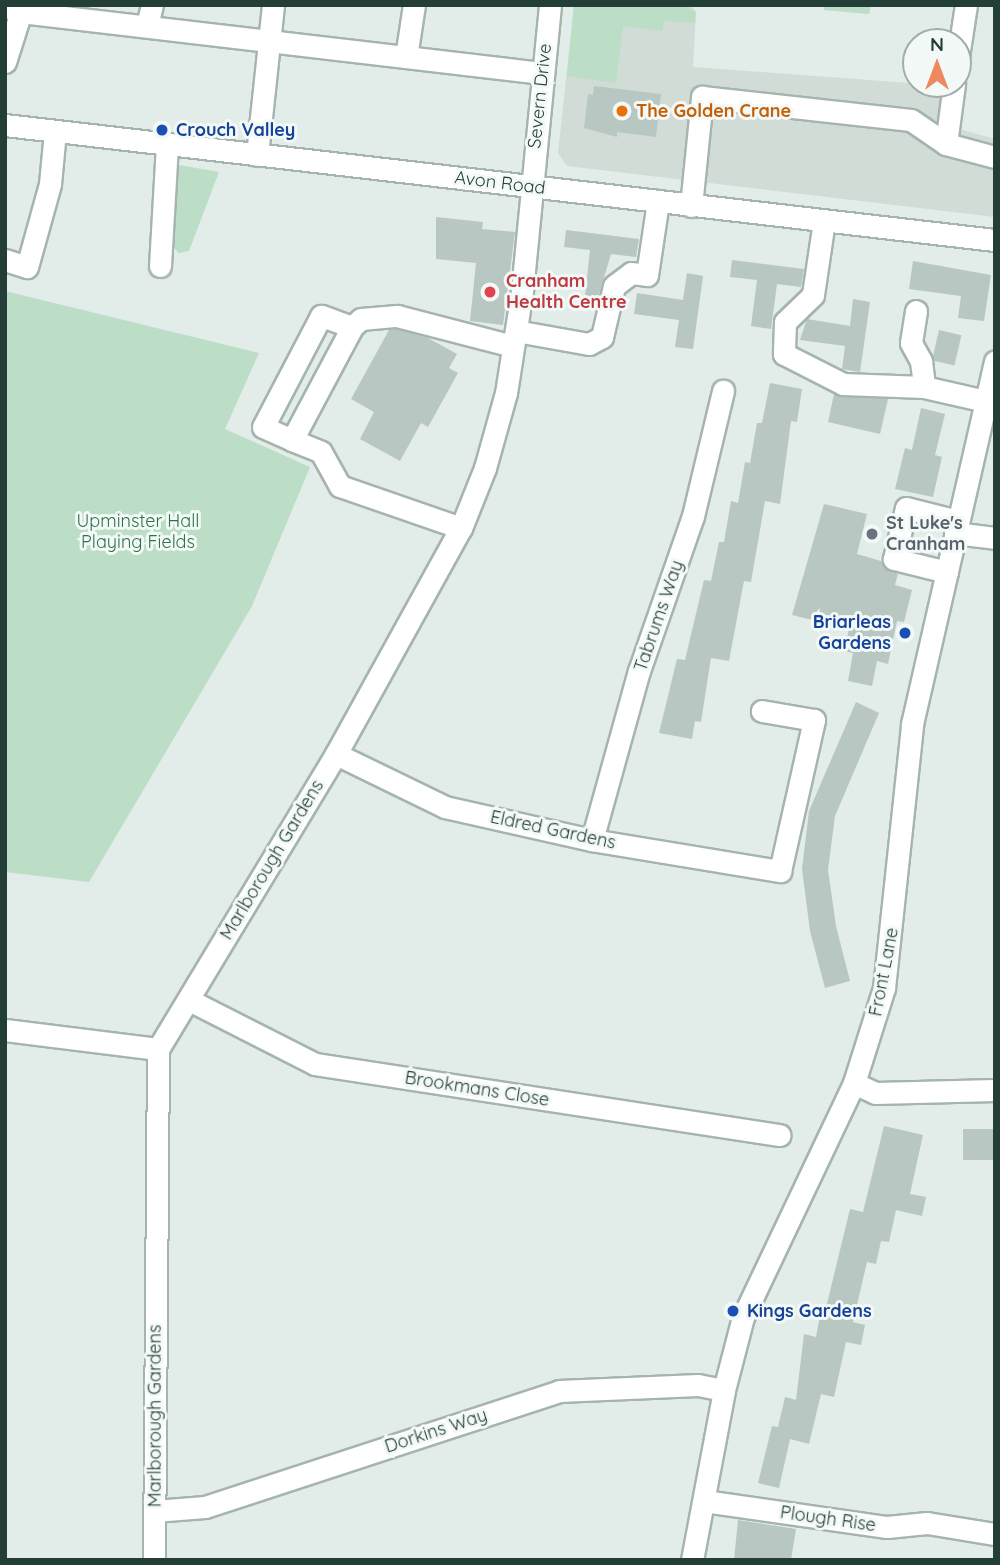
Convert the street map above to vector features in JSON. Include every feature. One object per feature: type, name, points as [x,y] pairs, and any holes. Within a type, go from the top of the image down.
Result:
[{"type":"street","points":[[147,26],[152,5]]},
{"type":"street","points":[[257,155],[273,5]]},
{"type":"street","points":[[406,57],[414,5]]},
{"type":"street","name":"Severn Drive","points":[[531,187],[550,5]]},
{"type":"street","points":[[962,28],[966,5]]},
{"type":"street","points":[[5,62],[17,8],[542,73]]},
{"type":"street","points":[[691,206],[702,97],[911,120],[946,144],[995,157]]},
{"type":"street","points":[[946,144],[952,98]]},
{"type":"street","name":"Avon Road","points":[[5,125],[995,240]]},
{"type":"street","points":[[5,260],[27,267],[48,193],[55,131]]},
{"type":"street","points":[[160,266],[167,144]]},
{"type":"street","name":"Marlborough Gardens","points":[[154,1560],[158,1049],[335,754],[461,528],[485,468],[514,338],[531,187]]},
{"type":"street","points":[[292,440],[352,327],[361,319],[397,316],[514,338],[589,344],[602,337],[614,286],[631,273],[647,275],[657,201]]},
{"type":"street","points":[[824,221],[813,295],[785,322],[784,354],[843,384],[923,387],[985,401]]},
{"type":"street","points":[[916,311],[911,343],[921,361],[923,387]]},
{"type":"street","points":[[352,327],[321,316],[263,427],[321,452],[340,486],[461,528]]},
{"type":"street","name":"Front Lane","points":[[692,1560],[724,1390],[756,1284],[855,1083],[884,988],[912,724],[995,361]]},
{"type":"street","name":"Tabrums Way","points":[[592,839],[639,671],[693,516],[723,391]]},
{"type":"street","points":[[947,572],[894,559],[906,508],[995,538]]},
{"type":"street","name":"Eldred Gardens","points":[[335,754],[445,807],[592,839],[780,871],[814,720],[762,711]]},
{"type":"street","name":"Brookmans Close","points":[[189,1000],[315,1064],[780,1135]]},
{"type":"street","points":[[5,1030],[158,1049]]},
{"type":"street","points":[[855,1083],[875,1093],[995,1090]]},
{"type":"street","name":"Dorkins Way","points":[[154,1511],[205,1507],[559,1391],[698,1385],[724,1390]]},
{"type":"street","name":"Plough Rise","points":[[704,1501],[887,1527],[927,1523],[995,1534]]},
{"type":"shaded area","points":[[574,5],[691,6],[696,12],[693,67],[902,83],[902,98],[951,98],[956,128],[995,139],[995,217],[567,166],[558,153]]},
{"type":"green space","points":[[574,5],[683,5],[696,12],[695,23],[664,21],[662,31],[623,26],[616,83],[567,76]]},
{"type":"green space","points":[[824,5],[871,5],[869,14],[824,10]]},
{"type":"green space","points":[[173,164],[219,172],[189,251],[179,253],[170,244]]},
{"type":"green space","name":"Upminster Hall Playing Fields","points":[[5,291],[259,353],[225,429],[310,467],[252,606],[89,882],[5,872]]},
{"type":"building","name":"The Golden Crane","points":[[594,86],[661,94],[656,137],[617,132],[617,137],[584,128],[588,94],[593,95]]},
{"type":"building","name":"Cranham Health Centre","points":[[436,217],[483,222],[482,229],[515,232],[503,325],[470,321],[476,263],[436,259]]},
{"type":"building","points":[[566,230],[639,239],[636,257],[611,254],[598,298],[585,296],[590,250],[564,247]]},
{"type":"building","points":[[732,260],[804,269],[801,287],[777,284],[771,329],[751,326],[757,280],[730,277]]},
{"type":"building","points":[[913,261],[991,275],[984,321],[958,318],[961,296],[909,289]]},
{"type":"building","points":[[687,273],[703,276],[693,349],[675,347],[679,320],[634,314],[637,293],[683,300]]},
{"type":"building","points":[[853,299],[870,302],[860,372],[842,369],[845,346],[800,340],[807,319],[850,326]]},
{"type":"building","points":[[396,329],[428,338],[457,354],[449,368],[458,373],[428,427],[421,423],[400,461],[360,439],[374,412],[351,399],[389,330]]},
{"type":"building","points":[[939,330],[961,335],[954,365],[932,360]]},
{"type":"building","points":[[770,383],[802,389],[797,422],[791,421],[780,504],[765,501],[751,582],[744,581],[729,661],[711,658],[701,722],[695,721],[692,739],[659,733],[677,659],[685,660],[704,580],[711,581],[719,542],[724,542],[731,501],[738,503],[745,462],[750,463],[757,423],[762,423]]},
{"type":"building","points":[[834,394],[888,399],[880,434],[828,422]]},
{"type":"building","points":[[921,408],[945,414],[935,455],[942,457],[933,497],[895,489],[905,448],[912,450]]},
{"type":"building","points":[[824,504],[867,514],[857,554],[881,561],[886,569],[898,574],[895,585],[912,590],[904,622],[897,621],[888,664],[877,661],[872,686],[848,681],[853,653],[844,651],[849,629],[792,615]]},
{"type":"building","points":[[856,702],[879,713],[835,816],[828,870],[836,926],[850,981],[825,988],[810,931],[802,869],[809,811]]},
{"type":"building","points":[[884,1126],[923,1135],[910,1194],[926,1197],[922,1216],[896,1210],[889,1242],[881,1241],[876,1264],[867,1262],[853,1322],[865,1325],[861,1345],[846,1342],[834,1397],[821,1394],[809,1444],[790,1439],[779,1488],[758,1483],[772,1426],[778,1427],[785,1397],[796,1400],[804,1334],[816,1337],[820,1315],[824,1316],[850,1209],[863,1212]]},
{"type":"building","points":[[963,1129],[995,1129],[995,1160],[963,1160]]},
{"type":"building","points":[[738,1520],[796,1529],[791,1560],[734,1560]]},
{"type":"place","name":"The Golden Crane","points":[[622,111]]},
{"type":"place","name":"Crouch Valley","points":[[162,130]]},
{"type":"place","name":"Cranham Health Centre","points":[[490,292]]},
{"type":"place","name":"St Luke's Cranham","points":[[872,534]]},
{"type":"place","name":"Briarleas Gardens","points":[[905,633]]},
{"type":"place","name":"Kings Gardens","points":[[733,1311]]}]
